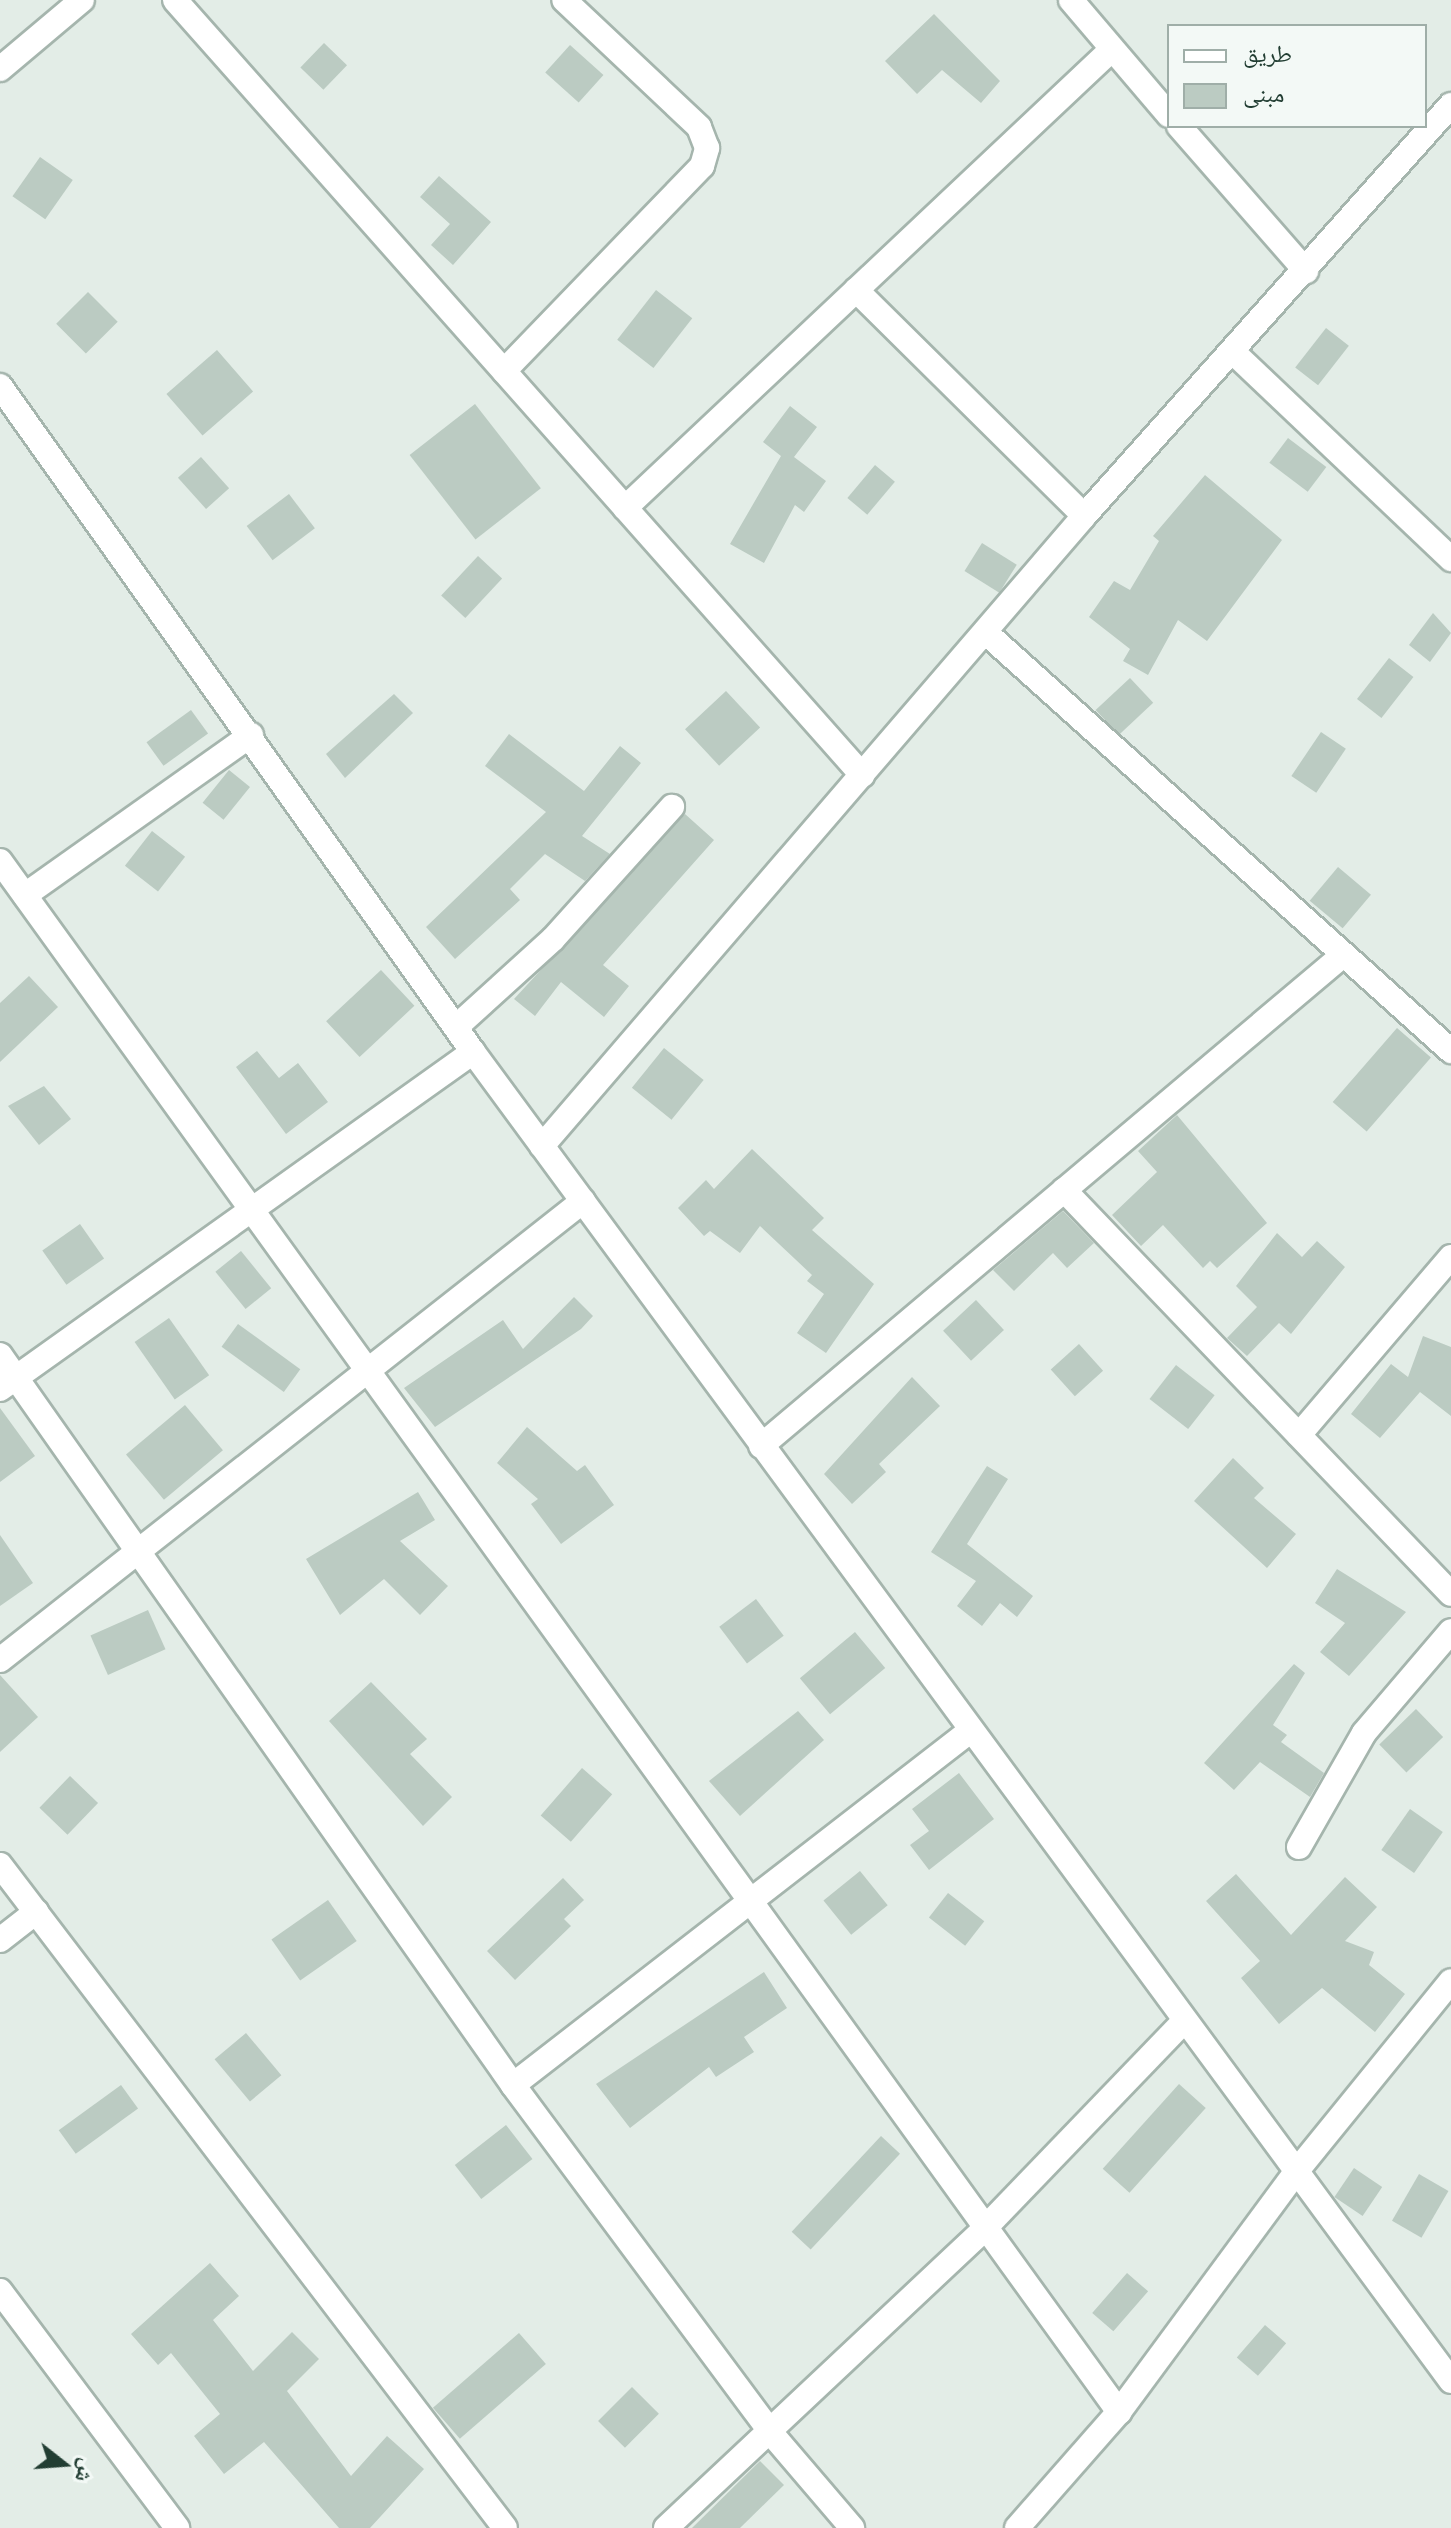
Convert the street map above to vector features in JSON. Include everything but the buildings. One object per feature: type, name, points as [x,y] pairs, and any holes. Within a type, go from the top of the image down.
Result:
[{"type":"street","points":[[0,69],[82,0]]},
{"type":"street","points":[[175,0],[862,775]]},
{"type":"street","points":[[1071,0],[1167,113]]},
{"type":"street","points":[[504,371],[702,166],[707,148],[699,127],[575,4]]},
{"type":"street","points":[[625,508],[1112,49]]},
{"type":"street","points":[[542,1146],[1084,516],[1306,271],[1451,105]]},
{"type":"street","points":[[1181,128],[1306,271]]},
{"type":"street","points":[[856,290],[1084,516]]},
{"type":"street","points":[[1233,352],[1451,559]]},
{"type":"street","points":[[0,386],[251,735],[473,1052],[1183,2022],[1451,2381]]},
{"type":"street","points":[[985,632],[1451,1051]]},
{"type":"street","points":[[25,895],[251,735]]},
{"type":"street","points":[[456,1027],[553,939],[672,807]]},
{"type":"street","points":[[0,861],[368,1364],[745,1899],[1119,2412]]},
{"type":"street","points":[[761,1446],[1343,955]]},
{"type":"street","points":[[8,1384],[473,1052]]},
{"type":"street","points":[[1064,1190],[1451,1594]]},
{"type":"street","points":[[0,1660],[368,1364],[583,1201]]},
{"type":"street","points":[[1299,1435],[1451,1258]]},
{"type":"street","points":[[0,1355],[8,1384],[134,1554],[513,2085],[771,2433],[852,2528]]},
{"type":"street","points":[[1299,1847],[1364,1733],[1451,1631]]},
{"type":"street","points":[[513,2085],[745,1899],[970,1731]]},
{"type":"street","points":[[0,1865],[505,2528]]},
{"type":"street","points":[[0,1940],[36,1912]]},
{"type":"street","points":[[1017,2528],[1119,2412],[1295,2173],[1451,1981]]},
{"type":"street","points":[[666,2528],[771,2433],[985,2228],[1183,2022]]},
{"type":"street","points":[[0,2291],[177,2528]]}]
